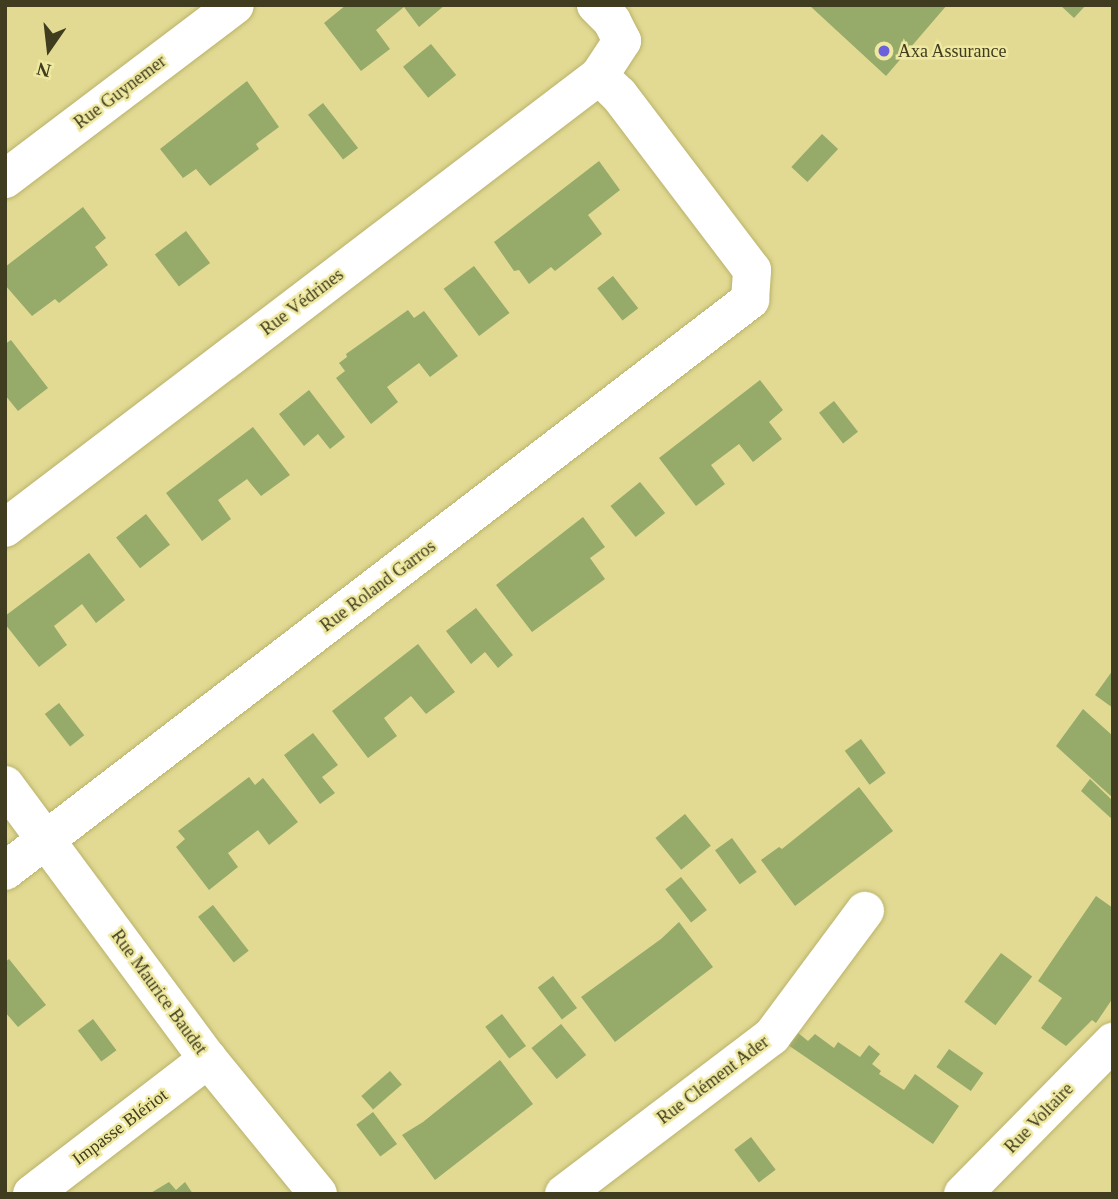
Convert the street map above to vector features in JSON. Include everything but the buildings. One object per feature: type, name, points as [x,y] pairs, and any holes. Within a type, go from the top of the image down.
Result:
[{"type":"street","name":"Rue Guynemer","points":[[5,179],[235,5]]},
{"type":"street","points":[[596,5],[612,21],[621,41],[599,76]]},
{"type":"street","name":"Rue Roland Garros","points":[[5,871],[750,300],[752,270],[619,95],[599,76]]},
{"type":"street","name":"Rue Védrines","points":[[5,528],[599,76]]},
{"type":"street","name":"Rue Maurice Baudet","points":[[5,785],[208,1059],[318,1194]]},
{"type":"street","name":"Rue Clément Ader","points":[[564,1194],[772,1036],[865,911]]},
{"type":"street","name":"Rue Voltaire","points":[[963,1194],[1113,1042]]},
{"type":"street","name":"Impasse Blériot","points":[[32,1194],[208,1059]]},
{"type":"place","name":"Axa Assurance","points":[[884,51]]}]
